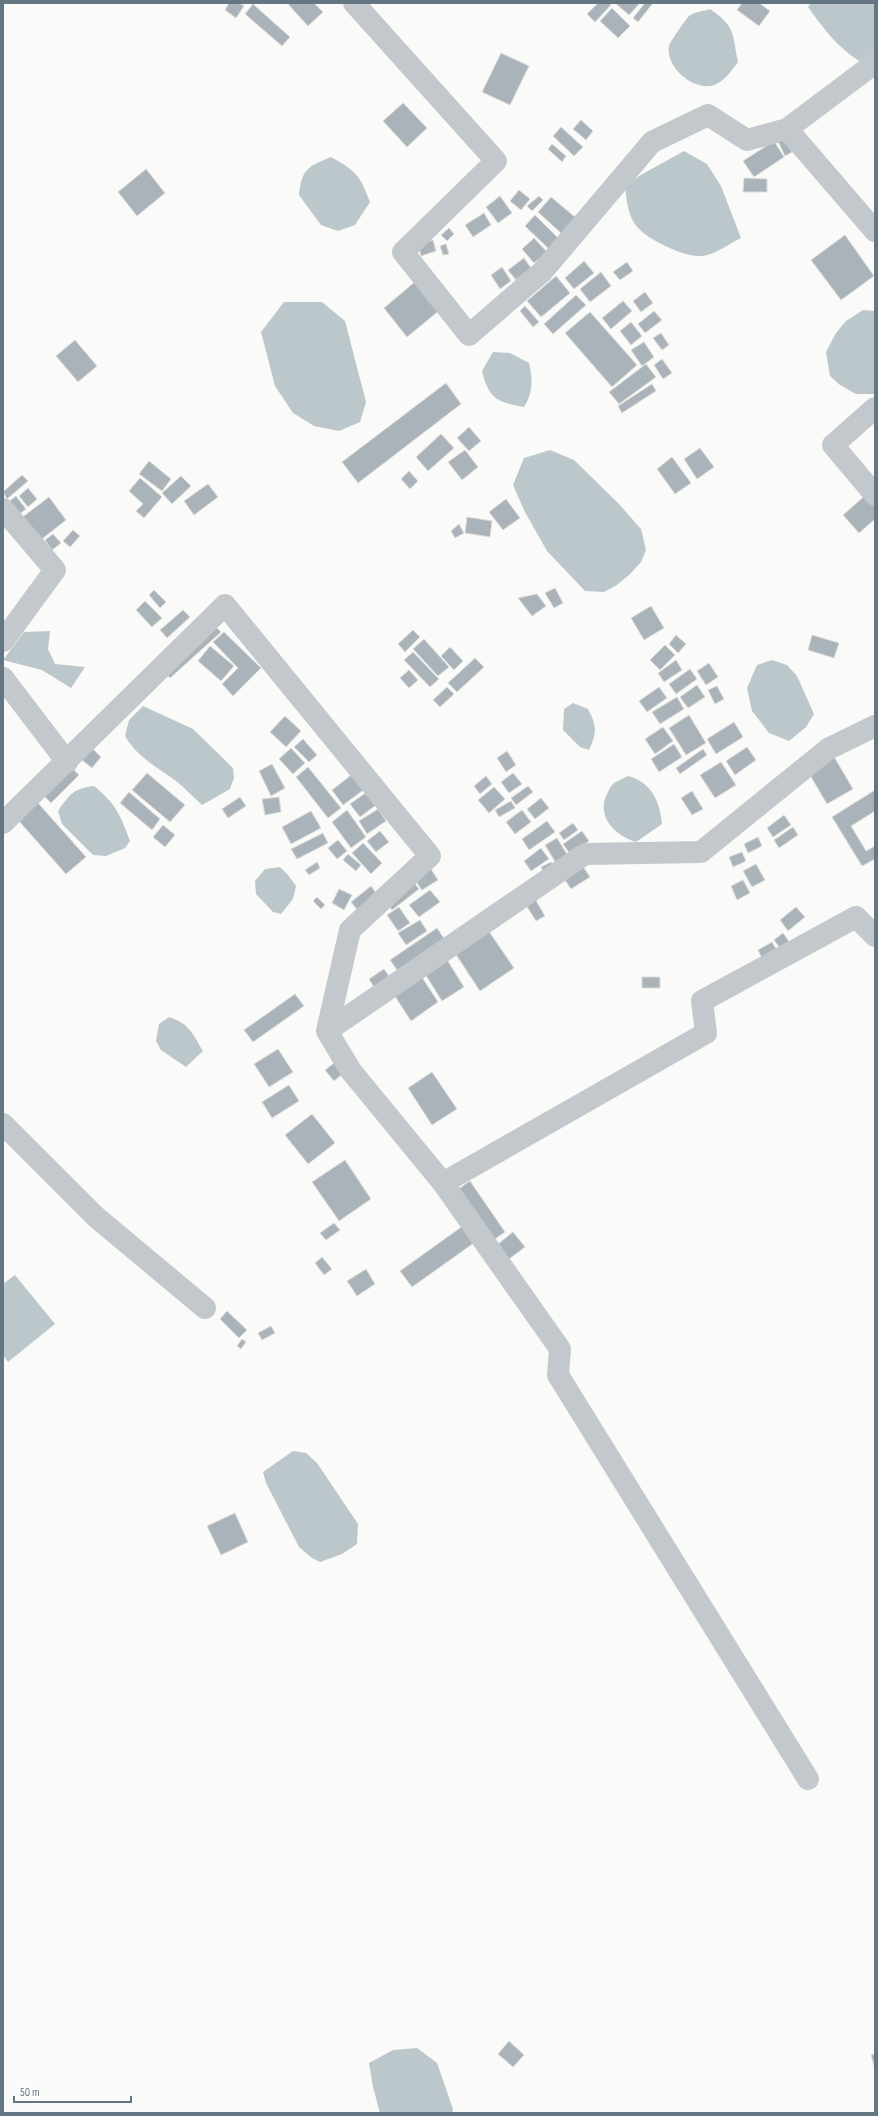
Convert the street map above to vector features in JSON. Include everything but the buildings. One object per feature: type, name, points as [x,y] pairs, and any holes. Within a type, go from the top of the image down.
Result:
[{"type":"street","points":[[354,3],[496,161],[402,252],[469,335],[542,272],[652,142],[708,115],[747,140],[786,129],[875,63]]},
{"type":"street","points":[[786,129],[875,231]]},
{"type":"street","points":[[875,408],[833,445],[875,495]]},
{"type":"street","points":[[3,509],[55,570],[3,641]]},
{"type":"street","points":[[3,822],[67,762],[225,605],[430,856],[350,930],[327,1030],[351,1071],[444,1183],[560,1349],[558,1376],[808,1779]]},
{"type":"street","points":[[3,678],[67,762]]},
{"type":"street","points":[[327,1030],[585,854],[701,852],[828,749],[875,726]]},
{"type":"street","points":[[444,1183],[706,1033],[702,1001],[856,917],[875,936]]},
{"type":"street","points":[[3,1124],[96,1217],[205,1308]]},
{"type":"shaded area","points":[[811,3],[875,3],[875,54],[859,61],[851,56],[831,37],[819,22],[808,7]]},
{"type":"shaded area","points":[[710,9],[729,26],[732,31],[738,62],[728,75],[721,81],[714,85],[706,86],[698,85],[682,76],[672,62],[669,54],[669,46],[689,16]]},
{"type":"shaded area","points":[[684,151],[707,164],[721,186],[741,238],[717,251],[702,256],[695,256],[678,251],[659,243],[643,233],[632,219],[626,198],[625,187],[639,176]]},
{"type":"shaded area","points":[[331,157],[352,170],[360,180],[370,202],[355,225],[338,231],[321,225],[299,195],[300,186],[307,170]]},
{"type":"shaded area","points":[[284,302],[322,302],[345,321],[366,402],[360,422],[339,431],[314,426],[293,413],[275,386],[261,332]]},
{"type":"shaded area","points":[[863,310],[875,311],[875,394],[856,394],[840,385],[830,376],[826,352],[836,333],[846,321]]},
{"type":"shaded area","points":[[493,352],[510,353],[529,363],[531,391],[524,407],[501,401],[491,393],[488,388],[482,371]]},
{"type":"shaded area","points":[[550,450],[574,460],[618,503],[641,529],[646,550],[641,562],[617,585],[604,592],[585,591],[547,551],[525,512],[513,485],[524,458]]},
{"type":"shaded area","points":[[50,631],[48,649],[55,664],[85,667],[71,688],[42,670],[3,660],[24,632]]},
{"type":"shaded area","points":[[772,660],[787,665],[797,676],[814,714],[806,727],[789,741],[769,733],[752,711],[747,688],[757,665]]},
{"type":"shaded area","points":[[573,703],[588,709],[593,720],[595,734],[589,750],[580,747],[563,730],[564,709]]},
{"type":"shaded area","points":[[143,706],[193,729],[233,768],[234,778],[230,789],[202,805],[176,781],[141,756],[125,736],[129,720]]},
{"type":"shaded area","points":[[628,776],[643,783],[653,794],[659,808],[662,824],[636,842],[622,836],[616,831],[610,825],[604,812],[606,796],[611,786],[615,782]]},
{"type":"shaded area","points":[[94,786],[108,798],[116,810],[130,841],[125,848],[106,856],[93,855],[62,824],[58,811],[73,793],[81,788]]},
{"type":"shaded area","points":[[280,867],[296,886],[293,899],[281,914],[273,912],[256,894],[255,881],[265,869]]},
{"type":"shaded area","points":[[169,1017],[182,1023],[190,1030],[203,1051],[186,1067],[161,1050],[156,1041],[159,1024]]},
{"type":"shaded area","points":[[15,1275],[55,1324],[8,1362],[3,1355],[3,1284]]},
{"type":"shaded area","points":[[293,1451],[306,1453],[317,1463],[358,1524],[357,1544],[342,1554],[320,1562],[312,1558],[299,1547],[266,1483],[263,1472]]},
{"type":"shaded area","points":[[417,2048],[437,2063],[453,2109],[452,2113],[380,2113],[373,2087],[369,2063],[393,2050]]}]
